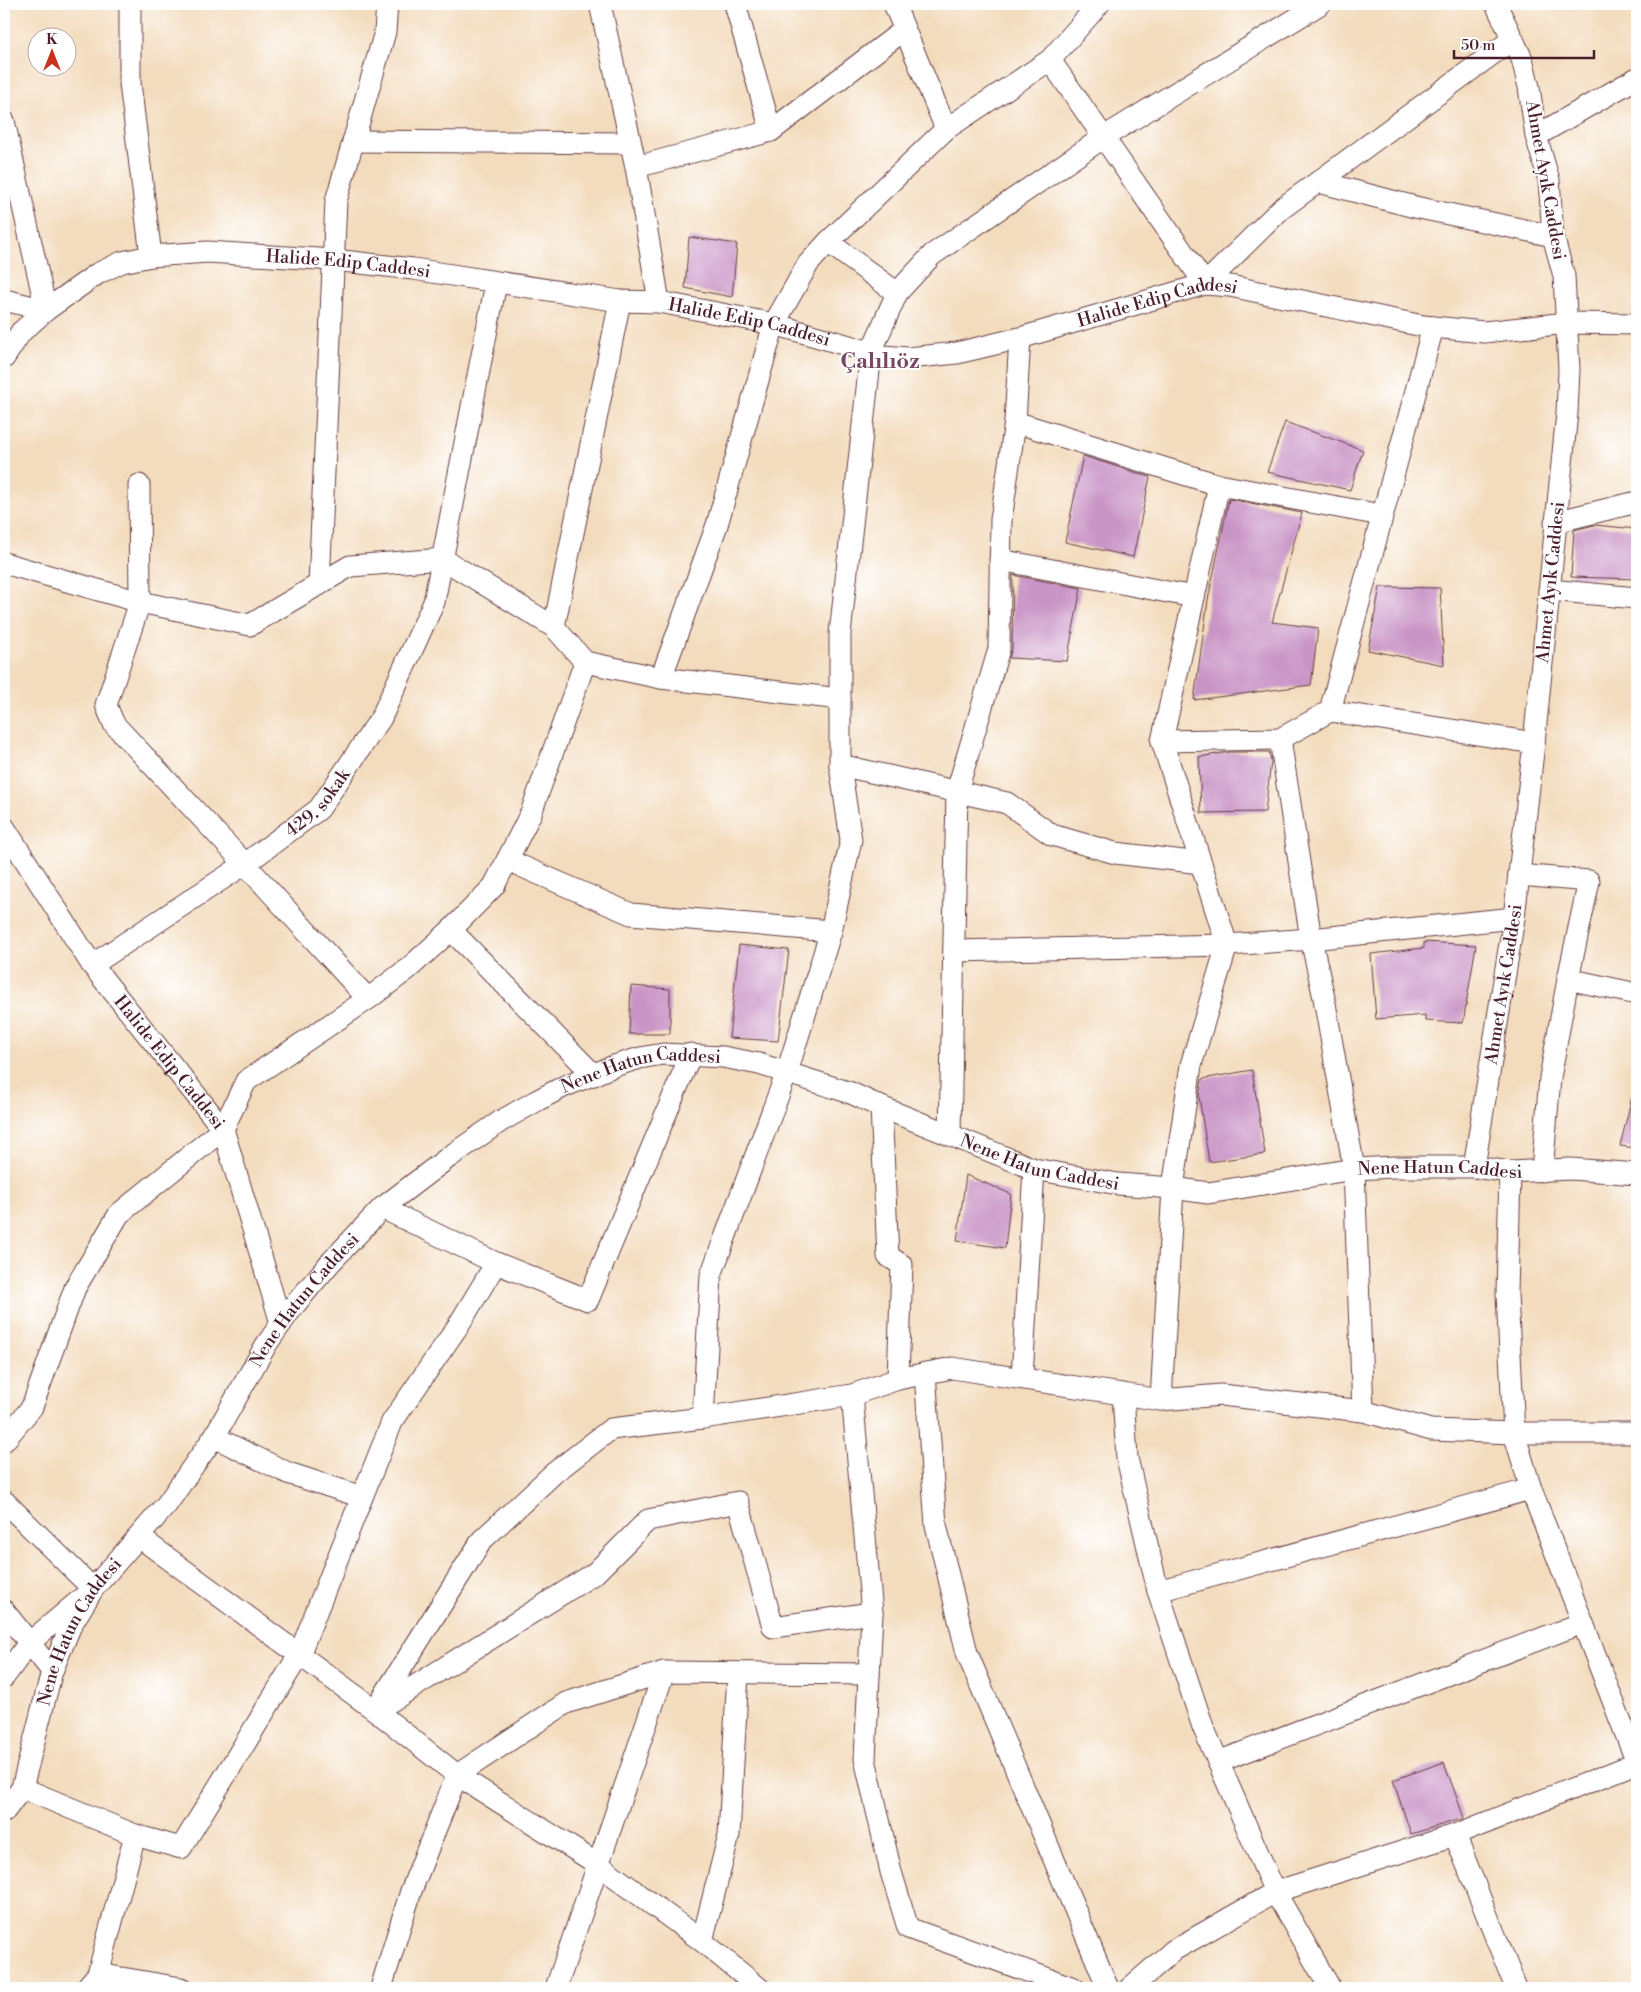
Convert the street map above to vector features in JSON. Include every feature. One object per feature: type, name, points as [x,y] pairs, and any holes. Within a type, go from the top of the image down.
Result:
[{"type":"street","points":[[130,4],[130,83],[151,256]]},
{"type":"street","points":[[319,584],[336,201],[385,32],[387,4]]},
{"type":"street","points":[[600,4],[636,167],[659,302]]},
{"type":"street","points":[[735,4],[772,130]]},
{"type":"street","points":[[894,4],[946,129]]},
{"type":"street","points":[[661,678],[717,525],[774,324],[808,264],[828,242],[946,129],[1050,60],[1100,4]]},
{"type":"street","points":[[704,1418],[711,1275],[787,1072],[831,931],[852,840],[840,765],[840,634],[871,352],[897,293],[932,255],[1104,137],[1320,4]]},
{"type":"street","name":"Ahmet Ayık Caddesi","points":[[1474,1166],[1514,918],[1534,744],[1568,387],[1564,276],[1553,236],[1549,180],[1536,136],[1530,88],[1522,59],[1496,4]]},
{"type":"street","points":[[636,167],[772,130],[904,30]]},
{"type":"street","points":[[1050,60],[1205,284],[1281,209],[1513,39]]},
{"type":"street","points":[[1536,136],[1637,78]]},
{"type":"street","points":[[4,121],[6,147],[46,310],[4,300]]},
{"type":"street","points":[[354,141],[630,143]]},
{"type":"street","points":[[1319,182],[1415,207],[1553,236]]},
{"type":"street","points":[[828,242],[897,293]]},
{"type":"street","name":"Halide Edip Caddesi","points":[[4,358],[21,332],[46,310],[97,274],[122,262],[151,256],[208,252],[334,260],[413,269],[620,302],[659,302],[774,324],[884,356],[908,358],[958,353],[1020,338],[1205,284],[1230,286],[1433,327],[1484,332],[1567,324],[1637,324]]},
{"type":"street","name":"429. sokak","points":[[92,965],[245,864],[319,809],[381,718],[434,602],[444,560],[496,283]]},
{"type":"street","points":[[554,627],[620,302]]},
{"type":"street","points":[[1330,711],[1433,327]]},
{"type":"street","points":[[950,1135],[957,791],[999,649],[1001,520],[1016,422],[1020,338]]},
{"type":"street","points":[[1016,422],[1219,484],[1382,515]]},
{"type":"street","points":[[1161,1400],[1173,1188],[1191,1065],[1226,945],[1162,741],[1219,484]]},
{"type":"street","points":[[139,486],[140,602],[106,705],[114,724],[368,999]]},
{"type":"street","points":[[1555,522],[1637,502]]},
{"type":"street","points":[[4,563],[140,602],[250,626],[350,566],[444,560],[554,627],[585,662],[661,678],[840,699]]},
{"type":"street","points":[[1000,560],[1194,597]]},
{"type":"street","points":[[1549,590],[1637,598]]},
{"type":"street","points":[[4,1441],[32,1407],[75,1288],[119,1214],[223,1129],[246,1081],[368,999],[409,968],[451,930],[494,886],[531,812],[585,662]]},
{"type":"street","points":[[1162,741],[1280,739],[1330,711],[1534,744]]},
{"type":"street","points":[[1280,739],[1311,939],[1324,998],[1354,1169],[1363,1411]]},
{"type":"street","points":[[840,765],[1007,803],[1052,835],[1115,853],[1200,863]]},
{"type":"street","name":"Halide Edip Caddesi","points":[[4,826],[92,965],[223,1129],[281,1323]]},
{"type":"street","points":[[507,860],[631,914],[831,931]]},
{"type":"street","points":[[1519,875],[1589,881],[1568,978],[1550,1078],[1542,1172]]},
{"type":"street","points":[[954,951],[1226,945],[1311,939],[1514,918]]},
{"type":"street","points":[[451,930],[594,1075]]},
{"type":"street","points":[[1568,978],[1637,994]]},
{"type":"street","name":"Nene Hatun Caddesi","points":[[4,1812],[22,1788],[52,1671],[71,1625],[94,1589],[167,1504],[214,1437],[266,1345],[281,1323],[330,1264],[382,1208],[449,1157],[501,1121],[565,1086],[640,1058],[663,1054],[722,1057],[787,1072],[851,1093],[1034,1169],[1118,1184],[1208,1193],[1354,1169],[1395,1166],[1474,1166],[1510,1172],[1542,1172],[1571,1169],[1637,1174]]},
{"type":"street","points":[[382,1208],[496,1264],[588,1300],[691,1054]]},
{"type":"street","points":[[881,1107],[888,1256],[902,1265],[898,1379]]},
{"type":"street","points":[[1022,1378],[1034,1169]]},
{"type":"street","points":[[1130,1988],[1174,1950],[1276,1892],[1456,1835],[1637,1763],[1531,1489],[1514,1433],[1507,1294],[1510,1172]]},
{"type":"street","points":[[22,1788],[136,1835],[181,1848],[299,1655],[392,1422],[458,1326],[496,1264]]},
{"type":"street","points":[[375,1710],[482,1540],[554,1474],[611,1429],[704,1418],[852,1395],[898,1379],[952,1368],[1161,1400],[1221,1395],[1363,1411],[1431,1430],[1514,1433],[1637,1433]]},
{"type":"street","points":[[925,1373],[936,1525],[967,1653],[1108,1988]]},
{"type":"street","points":[[1123,1394],[1128,1458],[1158,1590],[1203,1727],[1276,1892],[1330,1988]]},
{"type":"street","points":[[852,1395],[872,1613],[865,1759],[891,1872],[908,1928],[1074,1988]]},
{"type":"street","points":[[214,1437],[288,1473],[362,1497]]},
{"type":"street","points":[[1158,1590],[1531,1489]]},
{"type":"street","points":[[4,1501],[94,1589],[29,1643],[4,1677]]},
{"type":"street","points":[[375,1710],[595,1573],[648,1520],[738,1502],[773,1627],[872,1613]]},
{"type":"street","points":[[139,1537],[375,1710],[457,1774],[599,1865],[702,1940],[759,1988]]},
{"type":"street","points":[[4,1611],[52,1671]]},
{"type":"street","points":[[1218,1762],[1582,1623]]},
{"type":"street","points":[[381,1988],[411,1891],[457,1774],[566,1703],[664,1672],[869,1674]]},
{"type":"street","points":[[556,1988],[664,1672]]},
{"type":"street","points":[[702,1940],[729,1835],[738,1673]]},
{"type":"street","points":[[136,1835],[92,1981],[181,1988]]},
{"type":"street","points":[[1456,1835],[1516,1988]]},
{"type":"building","points":[[689,237],[737,244],[732,297],[685,288]]},
{"type":"building","points":[[1285,422],[1363,450],[1350,490],[1267,472]]},
{"type":"building","points":[[1083,456],[1150,477],[1133,557],[1065,542]]},
{"type":"building","points":[[1229,499],[1302,513],[1272,622],[1318,628],[1311,685],[1194,700],[1208,600]]},
{"type":"building","points":[[1594,525],[1637,529],[1637,579],[1571,577],[1574,530]]},
{"type":"building","points":[[1013,575],[1081,588],[1067,661],[1009,658],[1012,649]]},
{"type":"building","points":[[1380,587],[1440,588],[1444,665],[1368,650]]},
{"type":"building","points":[[1229,752],[1269,752],[1271,762],[1265,812],[1201,813],[1199,757]]},
{"type":"building","points":[[1424,942],[1476,945],[1463,1023],[1425,1021],[1425,1015],[1376,1019],[1371,954],[1424,948]]},
{"type":"building","points":[[739,945],[789,950],[778,1041],[729,1038]]},
{"type":"building","points":[[631,986],[670,989],[670,1034],[629,1034]]},
{"type":"building","points":[[1252,1070],[1265,1154],[1209,1162],[1199,1097],[1202,1079]]},
{"type":"building","points":[[1632,1097],[1637,1098],[1637,1148],[1620,1146]]},
{"type":"building","points":[[966,1175],[1011,1194],[1005,1248],[957,1241]]},
{"type":"building","points":[[1444,1762],[1464,1818],[1411,1834],[1393,1780]]},
{"type":"district","name":"Çalılıöz","points":[[880,360]]}]
